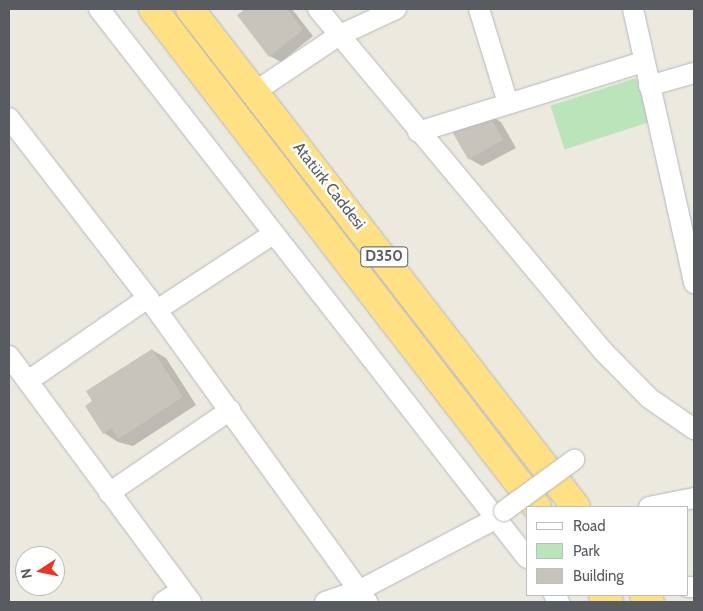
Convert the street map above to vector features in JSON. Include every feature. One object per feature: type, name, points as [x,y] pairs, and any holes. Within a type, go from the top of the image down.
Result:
[{"type":"highway","name":"Atatürk Caddesi","points":[[153,9],[536,506]]},
{"type":"highway","name":"Atatürk Caddesi","points":[[190,9],[256,91],[575,506]]},
{"type":"street","points":[[99,9],[273,234],[501,514],[526,556]]},
{"type":"street","points":[[318,9],[338,36],[602,350],[649,398],[694,429]]},
{"type":"street","points":[[256,91],[338,36],[396,9]]},
{"type":"street","points":[[479,9],[508,103]]},
{"type":"street","points":[[633,9],[649,86],[688,227],[694,283]]},
{"type":"street","points":[[418,132],[643,62]]},
{"type":"street","points":[[649,86],[694,73]]},
{"type":"street","points":[[9,118],[152,304],[363,596]]},
{"type":"street","points":[[28,381],[152,304],[273,234]]},
{"type":"street","points":[[9,356],[186,596],[163,602]]},
{"type":"street","points":[[109,493],[230,410]]},
{"type":"street","points":[[325,602],[363,596],[501,514],[574,460]]},
{"type":"street","points":[[654,506],[694,498]]},
{"type":"green space","points":[[636,78],[650,122],[565,150],[550,106]]},
{"type":"building","points":[[245,9],[287,9],[303,30],[269,57],[237,15]]},
{"type":"building","points":[[487,112],[503,140],[468,160],[452,132]]},
{"type":"building","points":[[152,349],[183,397],[118,439],[112,428],[103,434],[85,406],[92,401],[86,391]]}]
